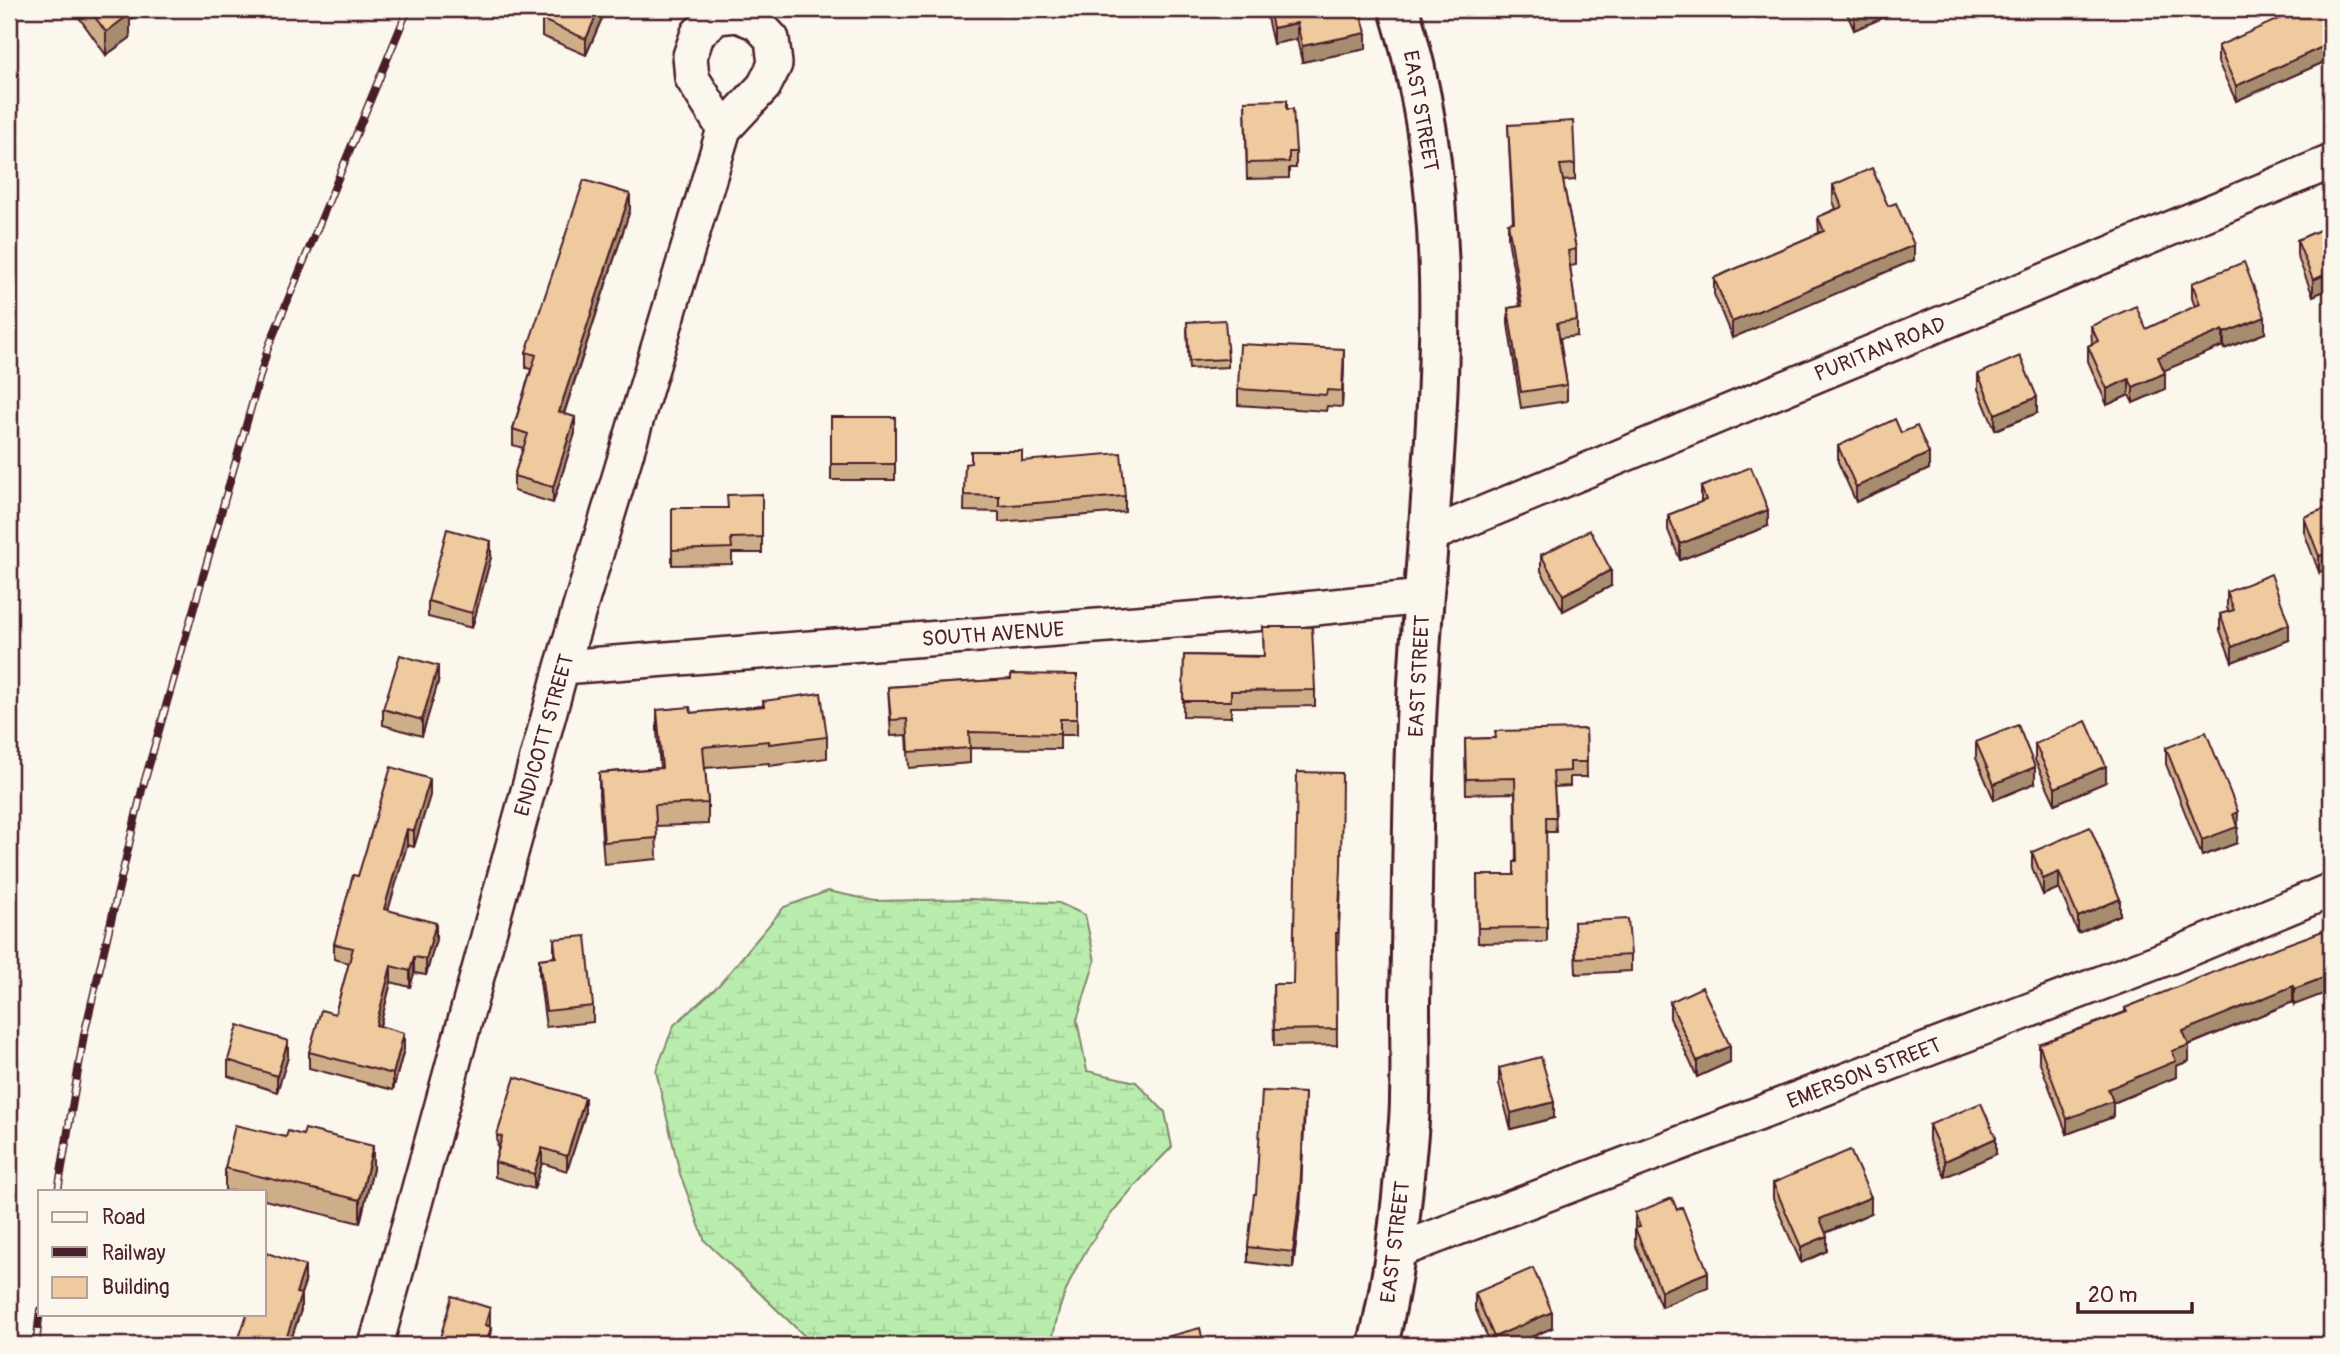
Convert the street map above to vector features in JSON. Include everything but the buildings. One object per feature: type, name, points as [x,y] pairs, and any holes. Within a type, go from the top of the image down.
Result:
[{"type":"street","name":"EAST STREET","points":[[1378,1345],[1395,1252],[1410,1101],[1415,748],[1423,597],[1440,376],[1439,264],[1433,164],[1414,59],[1399,9]]},
{"type":"street","name":"ENDICOTT STREET","points":[[376,1345],[562,667],[724,129]]},
{"type":"street","name":"PURITAN ROAD","points":[[1428,536],[2331,162]]},
{"type":"street","name":"SOUTH AVENUE","points":[[562,667],[1266,613],[1423,597]]},
{"type":"street","name":"EMERSON STREET","points":[[1395,1252],[2172,956],[2331,890]]},
{"type":"green space","points":[[828,891],[875,901],[970,899],[1059,903],[1085,915],[1095,961],[1077,1020],[1087,1071],[1136,1082],[1165,1112],[1172,1147],[1125,1197],[1085,1252],[1063,1299],[1051,1345],[814,1345],[705,1241],[680,1174],[656,1071],[674,1025],[719,985],[784,907]]},
{"type":"railway","points":[[58,1190],[84,1035],[142,790],[268,348],[408,9]]},
{"type":"railway","points":[[36,1345],[39,1316]]}]
